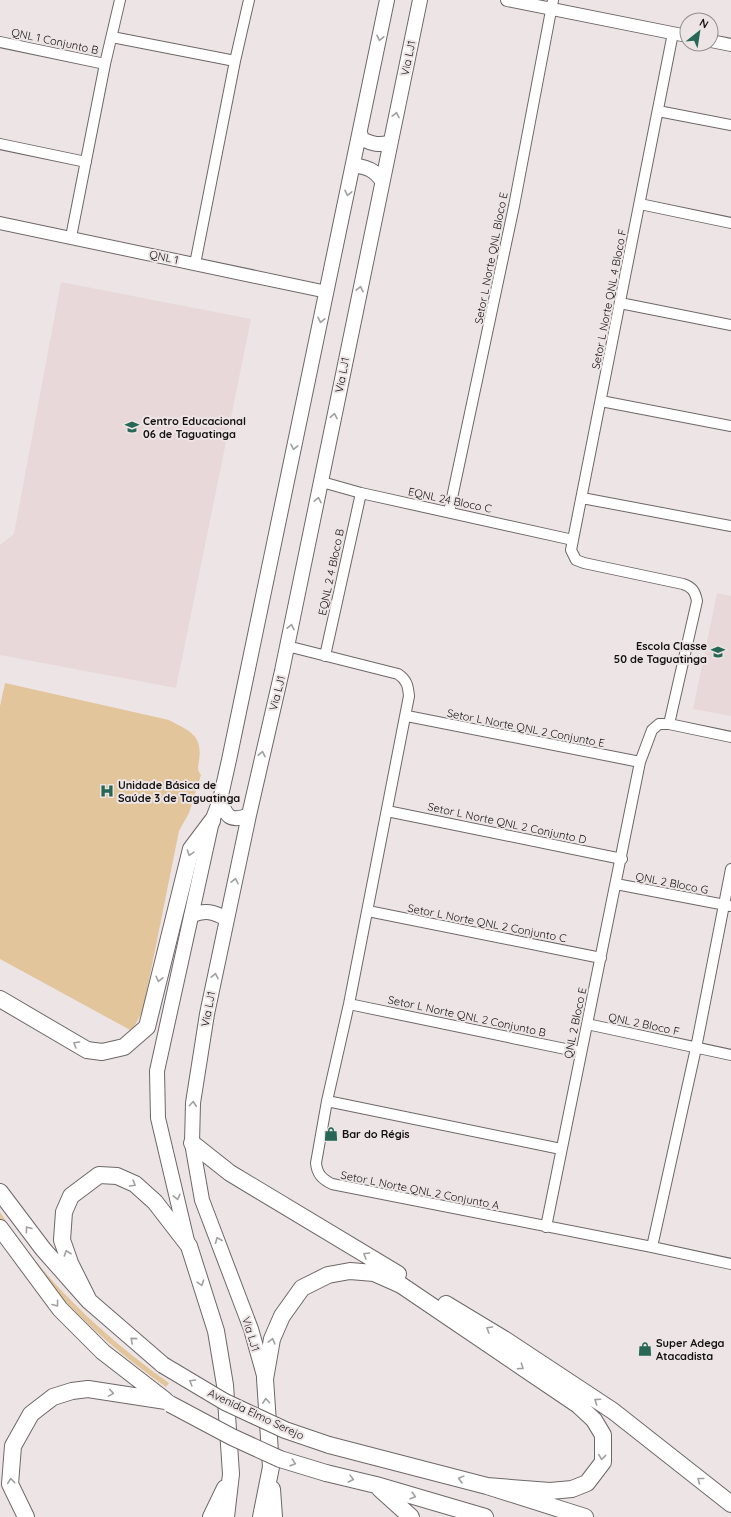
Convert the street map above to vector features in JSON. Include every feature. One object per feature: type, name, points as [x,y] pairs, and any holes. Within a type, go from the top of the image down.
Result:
[{"type":"main road","points":[[226,1517],[231,1474],[224,1385],[216,1330],[189,1246],[158,1118],[157,1071],[212,821],[220,800],[387,0]]},
{"type":"main road","name":"Via LJ1","points":[[265,1379],[251,1329],[202,1200],[192,1142],[194,1096],[207,1014],[322,482],[420,0]]},
{"type":"main road","points":[[360,133],[362,139],[371,143],[381,146],[390,142]]},
{"type":"main road","points":[[352,170],[355,165],[370,168],[378,173],[382,181]]},
{"type":"main road","points":[[220,800],[225,812],[229,816],[240,819],[249,815]]},
{"type":"main road","points":[[0,999],[87,1050],[102,1052],[124,1047],[147,1027],[191,849],[212,821]]},
{"type":"main road","points":[[191,916],[208,911],[227,919]]},
{"type":"main road","points":[[192,1142],[230,1173],[504,1339],[607,1407],[731,1504]]},
{"type":"main road","points":[[89,1301],[70,1263],[62,1240],[64,1212],[71,1196],[99,1175],[117,1176],[135,1184],[155,1202],[189,1246]]},
{"type":"main road","name":"Avenida Elmo Serejo","points":[[0,1192],[43,1249],[89,1301],[163,1365],[225,1402],[286,1430],[328,1445],[487,1486],[585,1517]]},
{"type":"main road","points":[[0,1228],[60,1309],[103,1352],[168,1402],[280,1459],[485,1517]]},
{"type":"main road","points":[[274,1517],[265,1379],[272,1339],[282,1316],[302,1288],[328,1275],[350,1271],[374,1273],[401,1285],[578,1405],[594,1420],[603,1435],[603,1462],[587,1483],[572,1489],[550,1491],[487,1486]]},
{"type":"main road","points":[[26,1517],[10,1484],[13,1446],[31,1414],[53,1397],[72,1391],[88,1389],[168,1402]]},
{"type":"main road","points":[[261,1517],[271,1467]]},
{"type":"main road","points":[[211,1517],[231,1474]]},
{"type":"main road","points":[[376,1486],[411,1517]]},
{"type":"street","points":[[71,237],[105,64],[120,0]]},
{"type":"street","points":[[195,264],[235,61],[249,0]]},
{"type":"street","points":[[507,0],[552,4],[679,34]]},
{"type":"street","name":"Setor L Norte QNL Bloco E","points":[[449,512],[505,250],[552,4]]},
{"type":"street","name":"Setor L Norte QNL 4 Bloco F","points":[[664,724],[697,601],[695,593],[690,586],[683,584],[584,563],[576,560],[572,556],[571,550],[640,204],[672,33]]},
{"type":"street","points":[[112,37],[235,61]]},
{"type":"street","name":"QNL 1 Conjunto B","points":[[0,42],[105,64]]},
{"type":"street","points":[[719,43],[731,45]]},
{"type":"street","points":[[658,111],[731,125]]},
{"type":"street","points":[[0,144],[86,162]]},
{"type":"street","points":[[640,204],[731,223]]},
{"type":"street","name":"QNL 1","points":[[0,223],[327,292]]},
{"type":"street","points":[[620,303],[731,325]]},
{"type":"street","points":[[601,401],[731,426]]},
{"type":"street","name":"EQNL 24 Bloco C","points":[[322,482],[361,493],[573,540]]},
{"type":"street","name":"EQNL 2 4 Bloco B","points":[[325,656],[361,493]]},
{"type":"street","points":[[582,498],[731,526]]},
{"type":"street","points":[[287,646],[398,674],[405,679],[408,686],[409,696],[407,716],[387,811]]},
{"type":"street","name":"Setor L Norte QNL 2 Conjunto E","points":[[407,716],[640,762]]},
{"type":"street","points":[[664,724],[731,737]]},
{"type":"street","name":"QNL 2 Bloco E","points":[[546,1227],[580,1052],[622,859],[640,762],[652,730],[664,724]]},
{"type":"street","name":"Setor L Norte QNL 2 Conjunto D","points":[[387,811],[622,859]]},
{"type":"street","name":"Setor L Norte QNL 2 Conjunto A","points":[[387,811],[349,1004],[327,1101],[316,1163],[317,1172],[323,1179],[332,1184],[546,1227]]},
{"type":"street","points":[[652,1247],[728,906],[731,869]]},
{"type":"street","name":"QNL 2 Bloco G","points":[[616,884],[728,906]]},
{"type":"street","name":"Setor L Norte QNL 2 Conjunto C","points":[[368,911],[601,958]]},
{"type":"street","name":"Setor L Norte QNL 2 Conjunto B","points":[[349,1004],[580,1052]]},
{"type":"street","name":"QNL 2 Bloco F","points":[[587,1024],[731,1055]]},
{"type":"street","points":[[327,1101],[561,1150]]},
{"type":"street","points":[[546,1227],[731,1264]]},
{"type":"shaded area","name":"Centro Educacional 06 de Taguatinga","points":[[61,282],[251,319],[176,688],[0,655],[0,545],[14,534]]},
{"type":"shaded area","name":"Escola Classe 50 de Taguatinga","points":[[717,593],[731,596],[731,716],[693,709]]},
{"type":"shaded area","points":[[5,683],[169,720],[183,727],[197,739],[200,752],[198,768],[201,775],[189,813],[179,831],[143,1010],[132,1031],[0,959],[0,706]]},
{"type":"shaded area","points":[[0,1212],[35,1261],[55,1284],[98,1327],[169,1383],[166,1387],[106,1340],[78,1315],[45,1279],[19,1245],[0,1219]]},
{"type":"place","name":"Centro Educacional 06 de Taguatinga","points":[[132,427]]},
{"type":"place","name":"Escola Classe 50 de Taguatinga","points":[[718,652]]},
{"type":"place","name":"Unidade Básica de Saúde 3 de Taguatinga","points":[[107,791]]},
{"type":"place","name":"Bar do Régis","points":[[331,1134]]},
{"type":"place","name":"Super Adega Atacadista","points":[[645,1349]]}]
